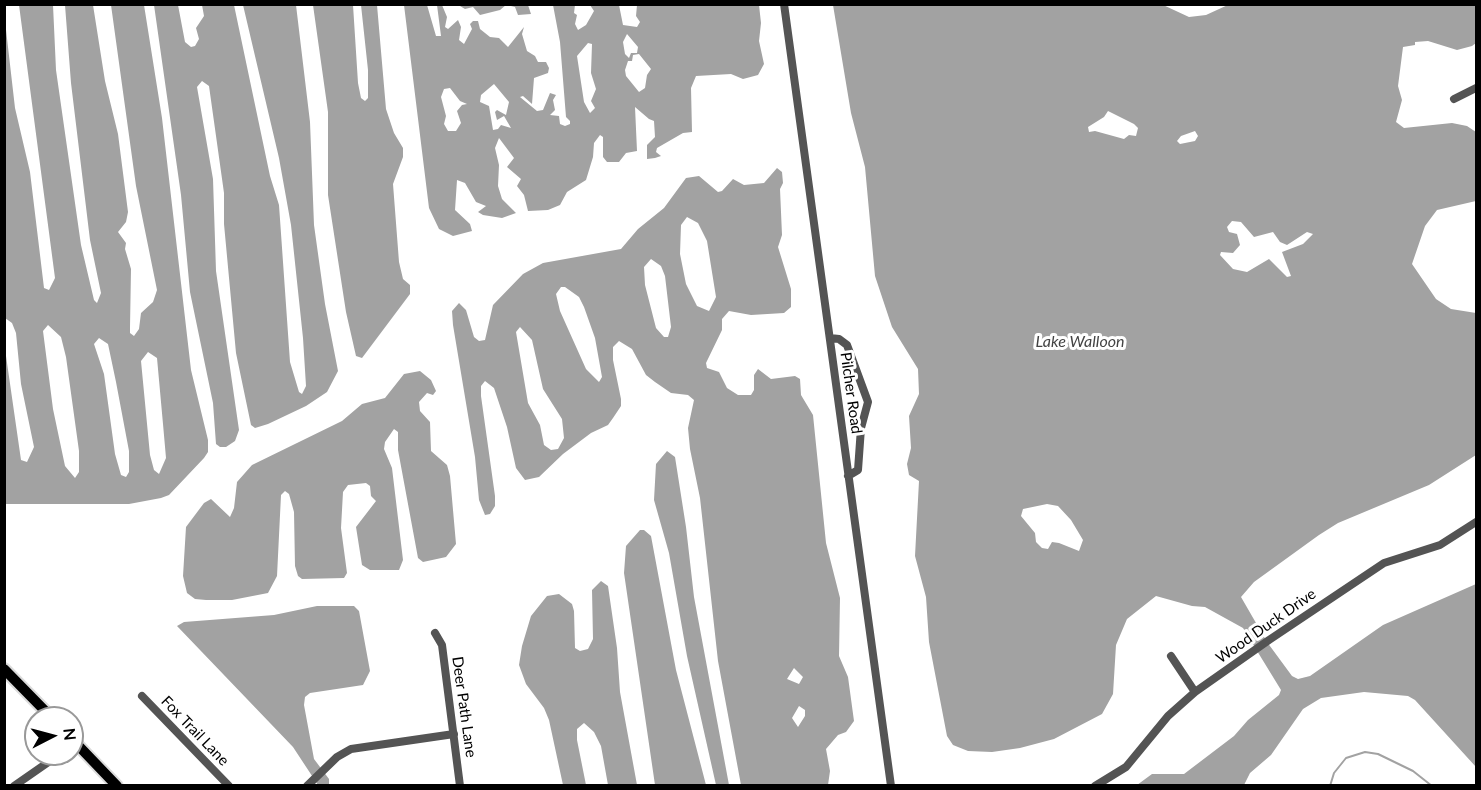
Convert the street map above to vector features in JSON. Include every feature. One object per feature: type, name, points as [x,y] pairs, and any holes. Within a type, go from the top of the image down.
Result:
[{"type":"main road","points":[[4,669],[40,706]]},
{"type":"main road","points":[[84,754],[117,786]]},
{"type":"street","name":"Pilcher Road","points":[[784,4],[892,785]]},
{"type":"street","points":[[1454,99],[1476,88]]},
{"type":"street","points":[[830,338],[839,339],[847,345],[868,402],[861,428],[858,470],[849,476]]},
{"type":"street","name":"Wood Duck Drive","points":[[1095,786],[1126,767],[1168,716],[1195,692],[1254,650],[1384,563],[1440,545],[1476,522]]},
{"type":"street","name":"Deer Path Lane","points":[[435,633],[442,645],[460,786]]},
{"type":"street","points":[[1171,656],[1195,692]]},
{"type":"street","name":"Fox Trail Lane","points":[[142,696],[229,786]]},
{"type":"street","points":[[307,786],[342,753],[358,746],[454,734]]},
{"type":"street","points":[[14,786],[43,766]]},
{"type":"water","points":[[461,4],[506,5],[500,10],[480,15],[473,7],[465,9],[460,6]]},
{"type":"water","name":"Lake Walloon","points":[[1161,4],[1189,17],[1206,15],[1230,4],[1476,5],[1476,43],[1472,46],[1457,50],[1428,41],[1415,42],[1415,45],[1403,47],[1398,86],[1402,100],[1396,122],[1404,128],[1452,123],[1467,126],[1476,132],[1476,201],[1437,210],[1425,226],[1412,264],[1436,299],[1451,309],[1476,313],[1476,455],[1429,485],[1338,523],[1254,582],[1241,597],[1267,642],[1292,676],[1298,679],[1310,676],[1383,625],[1476,584],[1476,767],[1415,700],[1408,696],[1364,692],[1321,698],[1303,709],[1271,755],[1250,773],[1244,785],[1137,785],[1152,774],[1184,774],[1234,736],[1248,720],[1279,695],[1281,690],[1243,628],[1205,607],[1192,606],[1156,596],[1127,619],[1116,645],[1113,694],[1102,714],[1054,739],[1020,748],[992,752],[968,751],[953,745],[947,736],[929,642],[926,597],[915,556],[919,481],[909,475],[907,464],[911,448],[909,416],[919,394],[918,369],[892,327],[875,276],[865,167],[851,113],[833,5]],"holes":[[[1108,111],[1134,124],[1138,128],[1136,136],[1129,135],[1124,139],[1095,131],[1089,132],[1088,127],[1104,117]],[[1195,131],[1198,136],[1195,141],[1180,144],[1177,141],[1181,136]],[[1232,221],[1241,222],[1254,237],[1273,232],[1280,242],[1287,245],[1307,232],[1313,234],[1303,244],[1282,252],[1291,276],[1287,277],[1269,259],[1247,272],[1233,269],[1220,255],[1221,252],[1233,253],[1240,245],[1237,234],[1229,232],[1227,227]],[[1047,504],[1058,506],[1071,520],[1083,540],[1079,551],[1052,542],[1048,549],[1042,548],[1036,542],[1035,533],[1021,516],[1023,509]]]},
{"type":"water","points":[[19,5],[53,5],[56,70],[81,245],[94,300],[97,303],[101,293],[90,240],[71,83],[65,5],[93,5],[105,81],[118,134],[128,212],[126,222],[118,232],[126,243],[125,249],[131,269],[130,333],[134,336],[139,329],[141,313],[153,302],[157,290],[136,186],[111,5],[144,5],[162,118],[191,370],[208,440],[208,452],[204,458],[169,495],[129,504],[5,504],[5,349],[21,460],[27,462],[34,447],[21,384],[16,333],[12,323],[5,318],[5,21],[15,108],[30,172],[44,288],[49,290],[55,278]],"holes":[[[48,325],[61,337],[66,357],[79,451],[79,472],[75,478],[65,466],[53,409],[43,331]],[[99,338],[108,344],[129,451],[129,472],[126,477],[121,475],[115,454],[104,374],[94,344]],[[148,352],[157,358],[166,458],[159,474],[154,470],[150,455],[141,361]]]},
{"type":"water","points":[[154,5],[178,5],[185,42],[191,47],[195,46],[199,39],[196,28],[204,16],[202,5],[234,5],[270,176],[279,205],[290,362],[299,392],[302,394],[306,386],[303,338],[291,225],[279,158],[243,5],[296,5],[310,122],[314,225],[325,304],[338,371],[327,392],[306,406],[268,424],[255,428],[251,425],[236,353],[224,224],[224,193],[209,86],[202,81],[197,87],[213,179],[216,271],[239,430],[235,441],[226,447],[216,444],[213,403],[190,292],[181,195]]},
{"type":"water","points":[[313,5],[353,5],[358,83],[361,98],[365,101],[368,98],[368,70],[361,5],[377,5],[386,109],[394,133],[403,148],[403,157],[393,184],[399,262],[403,279],[410,285],[410,294],[362,358],[356,356],[346,312],[328,195],[328,112]]},
{"type":"water","points":[[404,5],[427,5],[436,36],[441,36],[437,5],[442,5],[447,17],[445,27],[448,29],[458,20],[461,27],[459,40],[464,44],[472,29],[470,24],[473,21],[478,21],[480,29],[490,37],[499,38],[508,47],[524,27],[522,34],[527,51],[535,56],[538,62],[546,62],[549,68],[548,73],[534,78],[532,104],[523,96],[520,97],[537,111],[543,110],[550,93],[556,95],[553,100],[555,110],[550,115],[559,116],[560,124],[565,126],[570,124],[570,121],[566,117],[560,42],[553,5],[575,5],[574,13],[577,15],[575,24],[578,30],[586,25],[594,11],[590,5],[619,5],[623,25],[637,27],[640,22],[636,16],[637,5],[759,5],[761,23],[759,41],[764,64],[758,75],[743,79],[731,74],[696,76],[691,88],[692,132],[683,133],[657,148],[656,152],[661,156],[647,159],[647,145],[655,137],[654,121],[635,107],[637,151],[626,153],[619,162],[607,162],[603,157],[603,137],[600,135],[594,143],[593,157],[586,180],[567,192],[560,205],[548,210],[528,211],[524,195],[517,186],[521,179],[507,167],[514,158],[499,138],[495,148],[499,165],[498,186],[502,199],[516,213],[502,218],[483,215],[478,212],[486,206],[476,202],[465,183],[457,180],[455,210],[470,224],[472,231],[453,236],[439,229],[429,208]],"holes":[[[627,34],[638,47],[637,53],[631,53],[629,58],[625,54],[623,42]],[[588,43],[592,44],[591,73],[596,89],[591,101],[595,108],[590,113],[584,102],[577,56]],[[639,54],[651,69],[647,75],[645,88],[639,92],[626,76],[625,70],[628,61],[632,61],[633,55]],[[494,84],[509,102],[506,115],[497,110],[495,112],[497,120],[504,116],[511,128],[501,125],[498,129],[493,130],[489,106],[480,102],[481,95]],[[450,88],[460,101],[467,104],[462,105],[457,111],[461,123],[456,131],[448,131],[444,124],[446,116],[441,97],[444,89]]]},
{"type":"water","points":[[507,5],[528,5],[531,14],[518,15],[515,7]]},
{"type":"water","points":[[777,168],[782,172],[783,183],[780,189],[782,235],[778,247],[791,289],[791,307],[784,313],[751,315],[729,311],[722,319],[722,330],[706,363],[707,368],[719,372],[727,388],[738,395],[751,395],[754,390],[754,375],[758,369],[771,379],[795,376],[800,379],[801,395],[813,415],[826,543],[840,598],[839,656],[848,677],[854,721],[846,732],[838,735],[826,749],[830,771],[828,785],[741,785],[718,661],[700,498],[690,449],[688,428],[694,400],[688,395],[671,393],[646,375],[632,349],[619,341],[613,347],[613,360],[621,406],[613,418],[608,425],[591,433],[563,454],[539,477],[525,480],[516,468],[507,427],[494,388],[485,381],[481,386],[481,396],[495,506],[490,514],[485,515],[479,500],[475,457],[453,325],[452,311],[459,303],[466,310],[474,337],[479,341],[485,340],[493,305],[523,274],[543,263],[621,249],[638,229],[664,208],[686,178],[699,176],[718,192],[722,191],[733,179],[744,185],[764,183]],"holes":[[[687,217],[698,223],[707,241],[716,297],[709,311],[697,306],[686,284],[680,254],[681,225]],[[651,259],[661,266],[665,276],[671,327],[668,337],[664,337],[656,328],[645,285],[644,267]],[[561,287],[565,287],[579,297],[584,307],[595,338],[602,377],[599,382],[586,369],[560,311],[556,294]],[[520,327],[532,340],[543,389],[562,419],[564,438],[558,449],[551,450],[544,445],[540,425],[528,403],[516,332]],[[794,668],[803,677],[799,684],[787,679]],[[799,706],[805,710],[805,716],[798,727],[792,718]]]},
{"type":"water","points":[[420,371],[431,380],[436,391],[433,395],[427,393],[419,402],[420,411],[430,422],[431,451],[447,465],[450,476],[456,544],[446,557],[423,562],[418,558],[398,450],[398,432],[394,429],[385,442],[384,449],[392,468],[403,560],[399,570],[370,570],[362,565],[356,527],[376,501],[371,496],[370,486],[366,483],[348,485],[343,492],[341,528],[347,573],[344,578],[302,579],[298,576],[295,566],[294,512],[289,494],[285,491],[281,495],[277,576],[268,593],[232,600],[206,600],[195,599],[187,593],[183,576],[186,527],[204,503],[211,499],[230,517],[234,508],[237,482],[252,465],[342,421],[362,404],[385,398],[404,374]]},
{"type":"water","points":[[667,451],[675,457],[694,597],[729,785],[716,785],[687,656],[669,553],[654,500],[656,464]]},
{"type":"water","points":[[640,530],[644,530],[651,536],[676,670],[706,785],[655,785],[624,573],[626,546]]},
{"type":"water","points":[[601,581],[608,586],[617,648],[620,692],[637,785],[608,785],[601,746],[594,732],[584,723],[577,729],[577,740],[586,785],[563,785],[549,720],[544,708],[526,684],[519,665],[522,646],[531,616],[547,596],[559,594],[572,604],[575,648],[580,651],[588,649],[593,639],[592,590]]},
{"type":"water","points":[[317,606],[354,606],[359,611],[370,671],[363,685],[310,693],[305,697],[304,705],[314,759],[329,779],[329,785],[318,785],[293,747],[177,626],[184,622],[274,615]]},
{"type":"waterway","points":[[1330,786],[1334,773],[1346,758],[1365,752],[1378,754],[1413,771],[1432,786]]}]
